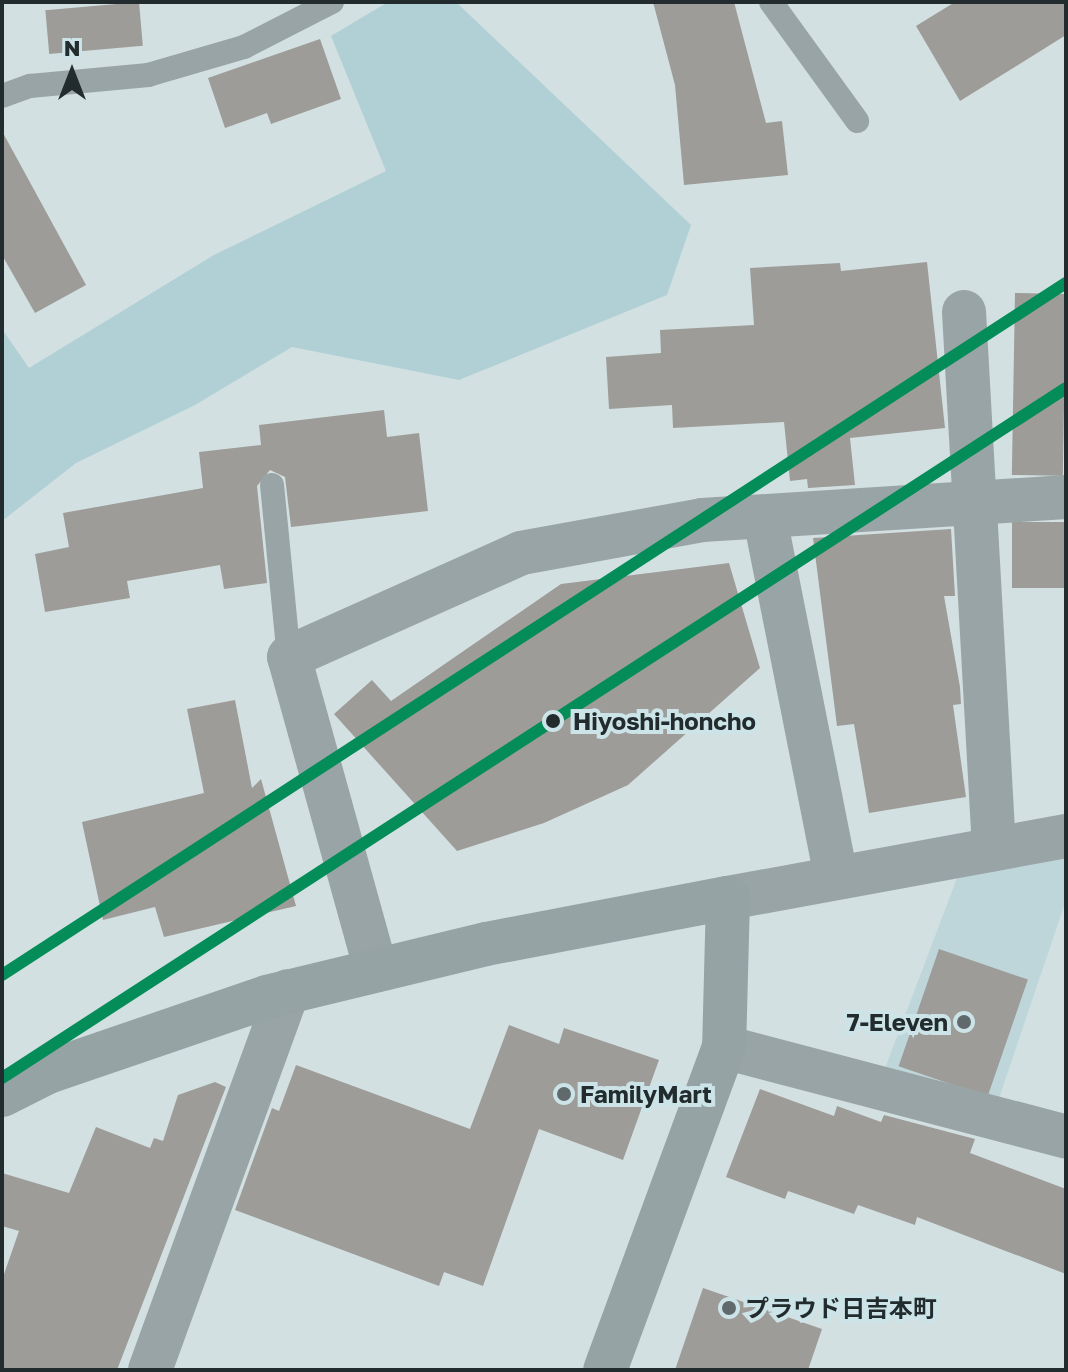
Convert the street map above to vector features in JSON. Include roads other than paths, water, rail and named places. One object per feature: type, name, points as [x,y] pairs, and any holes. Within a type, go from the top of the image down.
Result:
[{"type":"street","points":[[964,312],[994,849]]},
{"type":"street","points":[[376,970],[289,657],[521,553],[702,520],[1066,497]]},
{"type":"street","points":[[765,518],[836,877]]},
{"type":"street","points":[[2,1095],[48,1072],[288,991],[728,898],[1066,836]]},
{"type":"street","points":[[605,1370],[724,1047],[728,898]]},
{"type":"street","points":[[150,1370],[288,991]]},
{"type":"street","points":[[724,1047],[1066,1137]]},
{"type":"lane","points":[[2,96],[30,86],[148,75],[244,47],[332,2]]},
{"type":"lane","points":[[771,2],[857,121]]},
{"type":"lane","points":[[272,485],[289,657]]},
{"type":"place","name":"Hiyoshi-honcho","points":[[553,721]]},
{"type":"place","name":"7-Eleven","points":[[964,1022]]},
{"type":"place","name":"FamilyMart","points":[[564,1094]]},
{"type":"place","name":"プラウド日吉本町","points":[[729,1308]]}]
